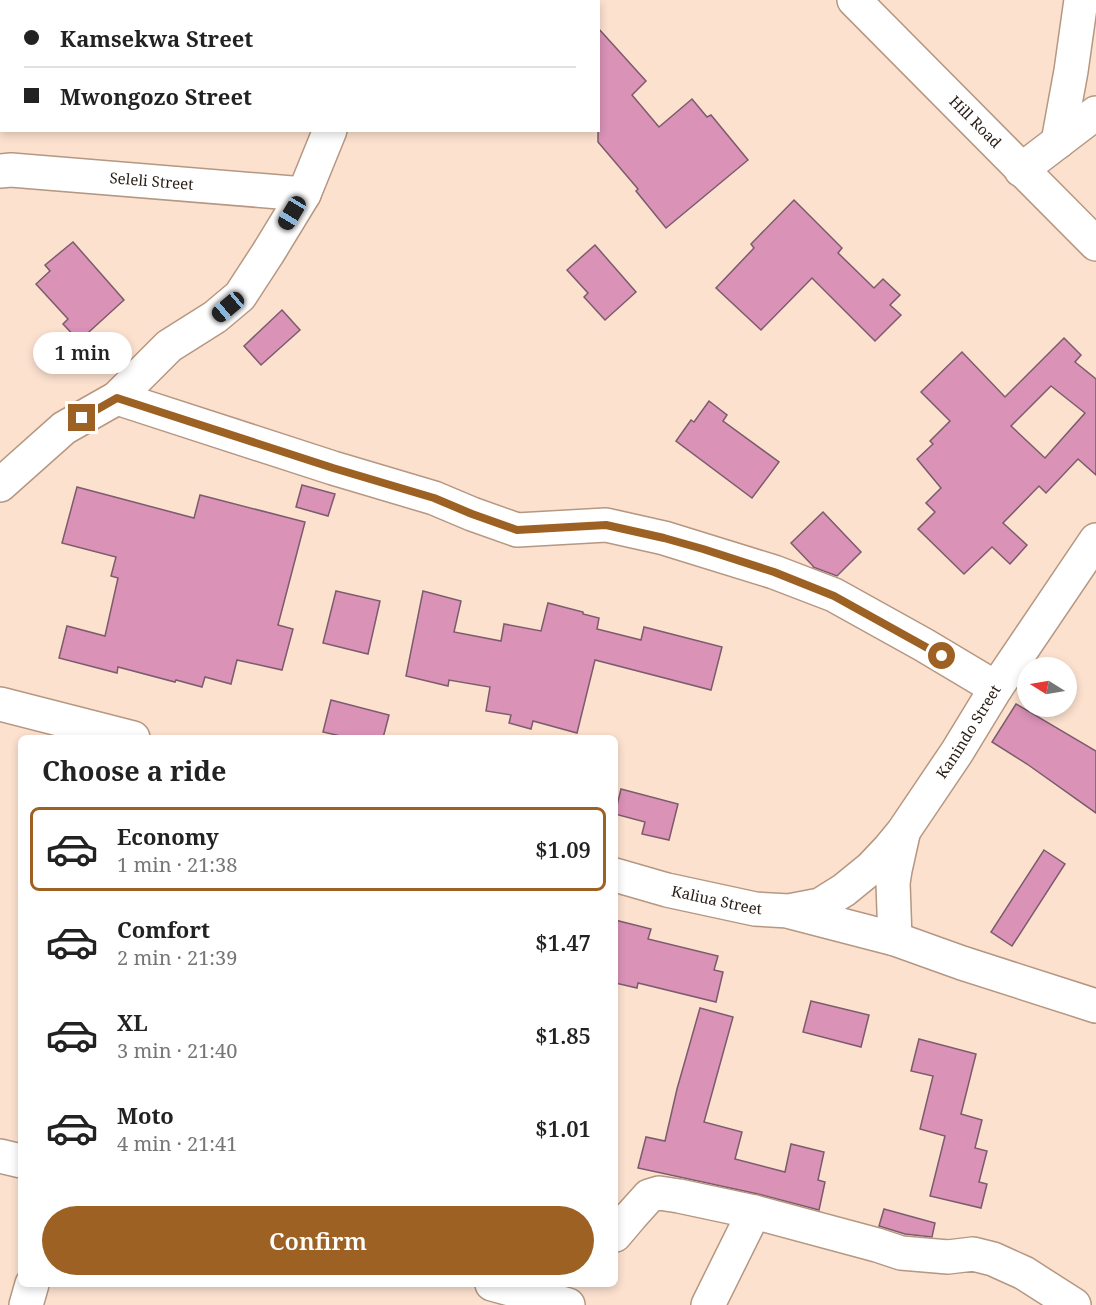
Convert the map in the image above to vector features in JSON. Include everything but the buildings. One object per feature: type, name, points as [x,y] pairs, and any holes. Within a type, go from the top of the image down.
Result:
[{"type":"street","name":"Hill Road","points":[[854,0],[1096,244]]},
{"type":"street","points":[[1058,142],[1081,0]]},
{"type":"street","points":[[1021,170],[1096,113]]},
{"type":"street","points":[[0,484],[64,428],[117,398],[169,346],[215,317],[240,296],[304,194],[329,132]]},
{"type":"street","name":"Seleli Street","points":[[0,171],[11,170],[304,194]]},
{"type":"street","points":[[117,398],[434,498],[517,530],[606,525],[664,538],[774,572],[834,596],[924,645],[996,688]]},
{"type":"street","name":"Kanindo Street","points":[[805,908],[844,890],[871,868],[903,832],[957,752],[996,688],[1096,540]]},
{"type":"street","points":[[0,704],[121,735]]},
{"type":"street","points":[[895,939],[894,876],[903,832]]},
{"type":"street","name":"Kaliua Street","points":[[618,876],[667,890],[755,909],[805,908]]},
{"type":"street","points":[[805,908],[962,963],[1096,1006]]},
{"type":"street","points":[[0,1156],[18,1160]]},
{"type":"street","points":[[618,1231],[650,1196],[659,1193],[754,1212],[901,1253],[948,1257],[973,1254],[993,1258],[1024,1273],[1074,1305]]},
{"type":"street","points":[[708,1305],[754,1212]]},
{"type":"street","points":[[26,1305],[31,1287]]},
{"type":"street","points":[[503,1287],[568,1305]]},
{"type":"street","points":[[573,1305],[577,1287]]},
{"type":"route","points":[[82,418],[117,398],[434,498],[517,530],[606,525],[664,538],[774,572],[834,596],[942,656]]}]
